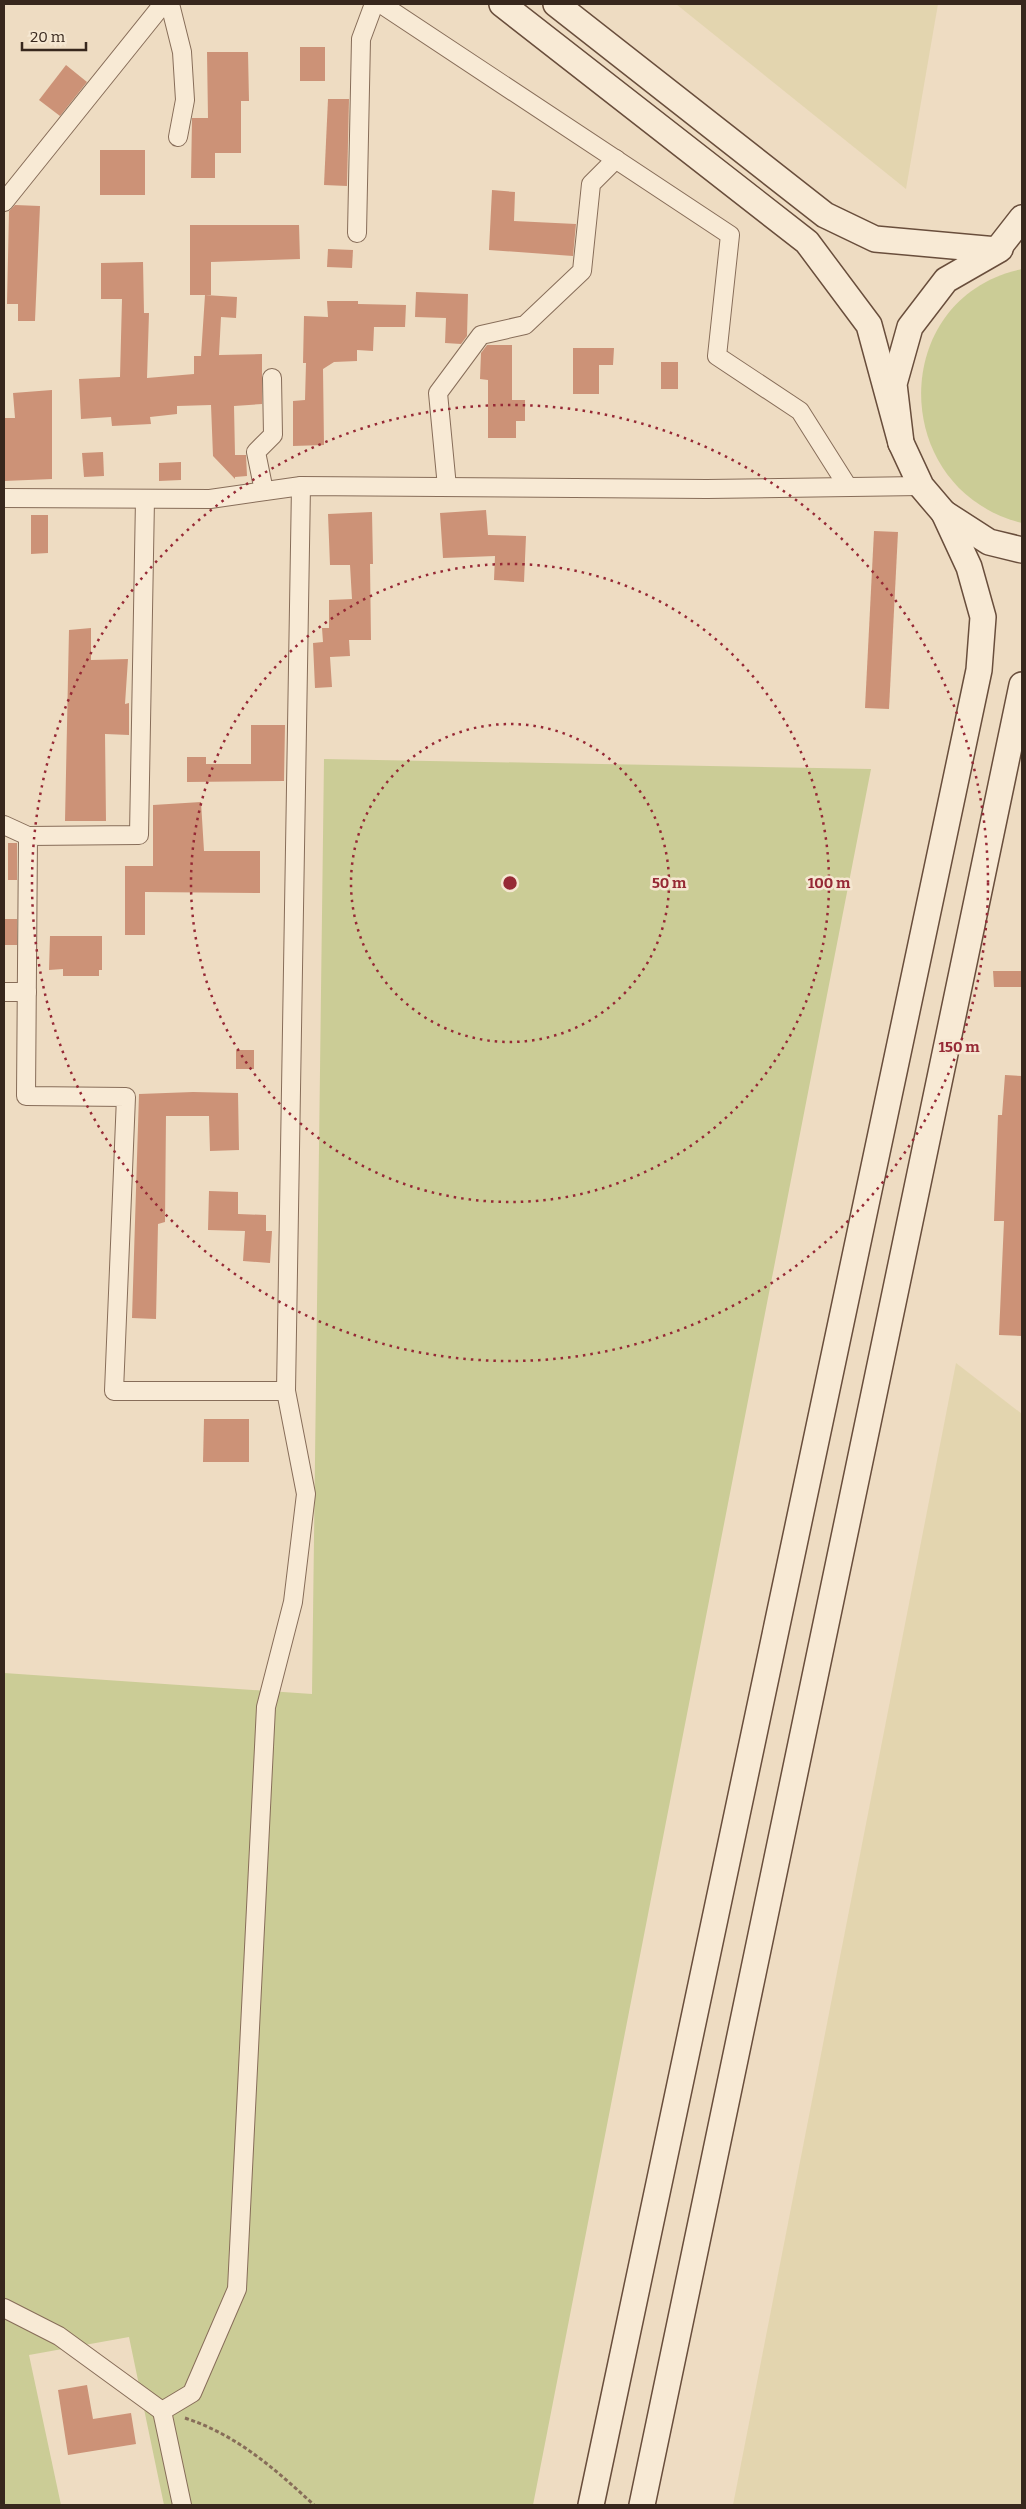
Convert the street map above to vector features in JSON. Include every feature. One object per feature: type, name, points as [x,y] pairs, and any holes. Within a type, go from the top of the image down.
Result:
[{"type":"main road","points":[[502,4],[807,242],[869,325],[900,443],[921,486],[944,513],[970,567],[983,616],[979,670],[591,2505]]},
{"type":"main road","points":[[556,4],[825,214],[875,239],[997,250],[1022,246]]},
{"type":"main road","points":[[900,443],[894,384],[910,327],[946,280],[997,250],[1022,218]]},
{"type":"main road","points":[[944,513],[989,542],[1022,550]]},
{"type":"main road","points":[[642,2505],[1022,685]]},
{"type":"street","points":[[4,202],[163,4]]},
{"type":"street","points":[[170,4],[182,52],[185,100],[178,137]]},
{"type":"street","points":[[357,233],[361,39],[374,4]]},
{"type":"street","points":[[381,4],[730,235],[717,356],[800,411],[848,487]]},
{"type":"street","points":[[447,487],[438,393],[481,335],[525,325],[582,271],[591,184],[616,160]]},
{"type":"street","points":[[264,491],[256,452],[273,435],[272,378]]},
{"type":"street","points":[[162,2411],[192,2393],[237,2289],[266,1707],[293,1602],[306,1494],[286,1391],[301,486]]},
{"type":"street","points":[[4,498],[210,499],[301,486],[707,489],[921,486]]},
{"type":"street","points":[[4,825],[28,836],[139,835],[145,499]]},
{"type":"street","points":[[28,836],[26,1096],[126,1096],[114,1391],[286,1391]]},
{"type":"street","points":[[4,992],[27,992]]},
{"type":"street","points":[[4,2308],[59,2336],[162,2411],[182,2505]]},
{"type":"path","points":[[162,2411],[211,2427],[249,2449],[314,2505]]},
{"type":"shaded area","points":[[676,4],[938,4],[906,189]]},
{"type":"shaded area","points":[[956,1363],[1022,1414],[1022,2505],[733,2505]]},
{"type":"green space","points":[[1022,269],[1022,523],[978,504],[946,473],[928,436],[921,394],[927,353],[946,316],[978,287]]},
{"type":"green space","points":[[324,759],[871,769],[533,2505],[164,2505],[129,2337],[29,2355],[61,2505],[4,2505],[4,1673],[312,1694]]},
{"type":"building","points":[[300,47],[325,47],[325,81],[300,81]]},
{"type":"building","points":[[207,52],[248,52],[249,101],[241,101],[241,153],[215,153],[215,178],[191,178],[192,118],[208,118]]},
{"type":"building","points":[[66,65],[87,82],[60,116],[39,100]]},
{"type":"building","points":[[328,99],[349,99],[347,186],[324,185]]},
{"type":"building","points":[[100,150],[145,150],[145,195],[100,195]]},
{"type":"building","points":[[492,190],[515,192],[514,221],[576,224],[573,256],[489,250]]},
{"type":"building","points":[[15,205],[40,206],[35,321],[18,321],[18,304],[7,304],[9,211]]},
{"type":"building","points":[[190,225],[299,225],[300,259],[211,262],[211,295],[190,295]]},
{"type":"building","points":[[328,249],[353,250],[352,268],[327,267]]},
{"type":"building","points":[[143,262],[144,313],[149,313],[147,378],[194,374],[194,356],[201,356],[205,295],[237,297],[236,318],[221,317],[219,355],[262,354],[262,404],[234,406],[235,455],[246,455],[247,476],[235,477],[235,479],[213,456],[211,405],[177,406],[177,414],[150,417],[151,424],[112,426],[111,417],[81,419],[79,379],[120,377],[122,299],[101,299],[101,263]]},
{"type":"building","points":[[416,292],[468,294],[467,336],[461,344],[445,343],[446,318],[415,317]]},
{"type":"building","points":[[327,301],[358,301],[358,304],[406,305],[405,327],[374,327],[373,351],[357,350],[357,361],[334,362],[323,369],[324,445],[293,446],[293,401],[305,400],[306,363],[303,363],[304,316],[328,317]]},
{"type":"building","points":[[487,345],[512,345],[512,400],[525,400],[525,421],[516,421],[516,438],[488,438],[488,380],[480,379],[481,353]]},
{"type":"building","points":[[573,348],[614,348],[613,365],[599,365],[599,394],[573,394]]},
{"type":"building","points":[[661,362],[678,362],[678,389],[661,389]]},
{"type":"building","points":[[52,390],[52,479],[4,481],[4,418],[15,418],[13,393]]},
{"type":"building","points":[[103,452],[104,476],[84,477],[82,453]]},
{"type":"building","points":[[181,462],[181,480],[159,481],[159,463]]},
{"type":"building","points":[[486,510],[488,535],[526,536],[524,582],[494,580],[495,556],[443,558],[440,513]]},
{"type":"building","points":[[372,512],[373,564],[370,564],[371,640],[349,640],[350,656],[330,657],[332,687],[315,688],[313,643],[323,642],[322,628],[329,628],[329,600],[352,599],[350,565],[330,565],[328,514]]},
{"type":"building","points":[[31,515],[48,515],[48,553],[31,554]]},
{"type":"building","points":[[874,531],[898,532],[889,709],[865,708]]},
{"type":"building","points":[[91,628],[91,660],[128,659],[125,704],[129,703],[129,735],[105,734],[106,821],[65,821],[69,630]]},
{"type":"building","points":[[251,725],[285,725],[284,781],[187,782],[187,757],[206,757],[206,764],[251,764]]},
{"type":"building","points":[[201,802],[204,851],[260,851],[260,893],[145,892],[145,935],[125,935],[125,866],[153,866],[153,805]]},
{"type":"building","points":[[8,843],[17,843],[17,880],[8,880]]},
{"type":"building","points":[[4,919],[17,919],[17,945],[4,945]]},
{"type":"building","points":[[50,936],[102,936],[102,970],[99,970],[99,976],[63,976],[63,969],[49,970]]},
{"type":"building","points":[[993,971],[1022,971],[1022,987],[994,987]]},
{"type":"building","points":[[236,1050],[254,1050],[254,1069],[236,1069]]},
{"type":"building","points":[[1005,1075],[1022,1076],[1022,1336],[999,1335],[1004,1221],[994,1221],[998,1115],[1002,1115]]},
{"type":"building","points":[[238,1093],[239,1150],[210,1151],[209,1116],[166,1116],[165,1222],[158,1224],[156,1319],[132,1318],[139,1094]]},
{"type":"building","points":[[209,1191],[238,1192],[238,1214],[266,1215],[266,1231],[272,1231],[270,1263],[243,1261],[245,1231],[208,1230]]},
{"type":"building","points":[[204,1419],[249,1419],[249,1462],[203,1462]]},
{"type":"building","points":[[87,2385],[93,2419],[131,2413],[136,2444],[68,2455],[58,2390]]}]
